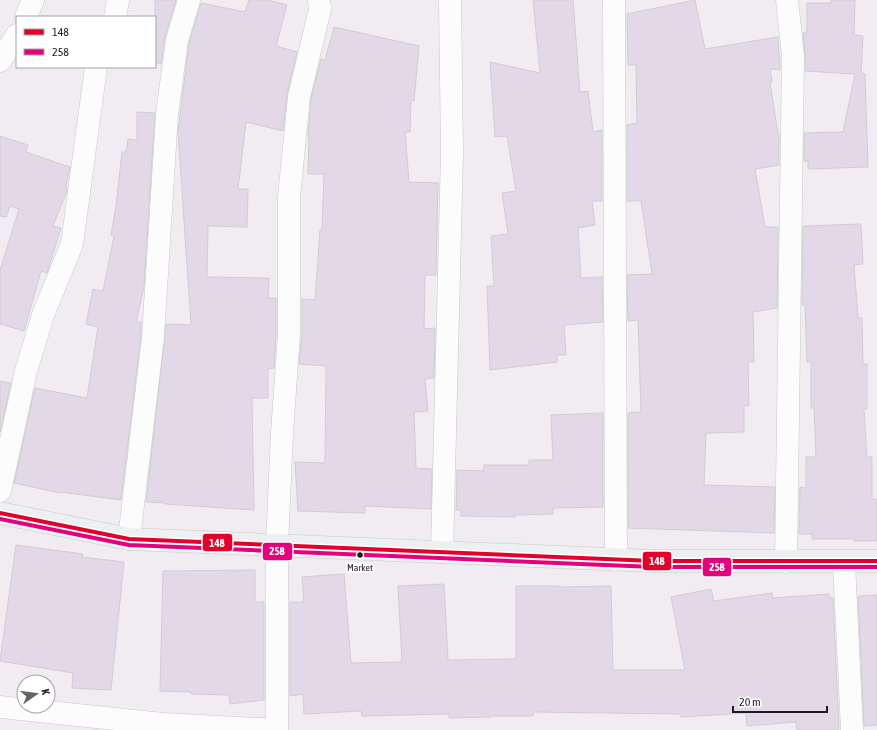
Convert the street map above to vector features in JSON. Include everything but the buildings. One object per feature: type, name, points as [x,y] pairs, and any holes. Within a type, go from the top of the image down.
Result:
[{"type":"street","points":[[26,16],[33,0]]},
{"type":"street","points":[[115,16],[118,0]]},
{"type":"street","points":[[129,539],[153,337],[167,114],[178,40],[188,0]]},
{"type":"street","points":[[0,707],[163,724],[276,730],[277,546],[282,433],[289,334],[289,197],[299,97],[320,9],[319,0]]},
{"type":"street","points":[[442,552],[452,153],[450,0]]},
{"type":"street","points":[[614,0],[616,560]]},
{"type":"street","points":[[786,562],[793,56],[787,0]]},
{"type":"street","points":[[0,61],[16,37]]},
{"type":"street","points":[[0,491],[26,371],[43,315],[72,244],[96,68]]},
{"type":"street","points":[[0,513],[129,539],[616,560],[786,562],[877,561]]},
{"type":"street","points":[[844,562],[852,730]]},
{"type":"transit line","name":"148","points":[[0,513],[129,539],[654,561],[877,561]]},
{"type":"transit line","name":"258","points":[[0,519],[129,545],[654,567],[877,567]]},
{"type":"place","name":"Market","points":[[360,555]]}]
